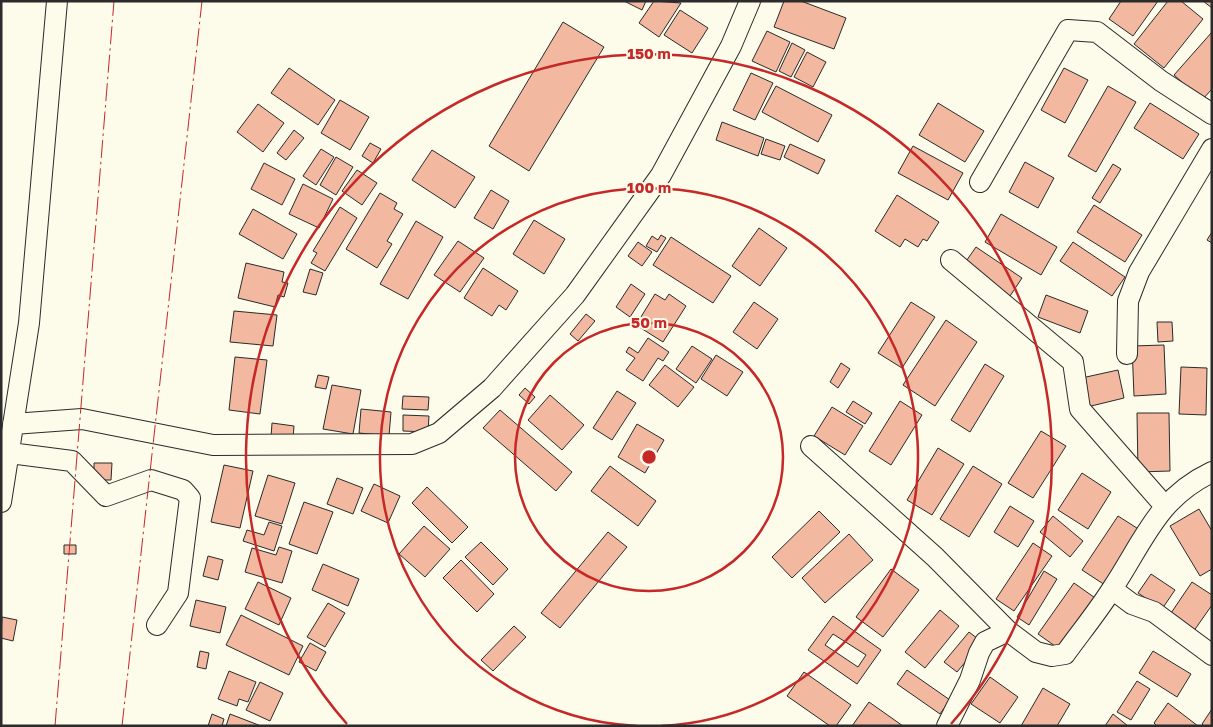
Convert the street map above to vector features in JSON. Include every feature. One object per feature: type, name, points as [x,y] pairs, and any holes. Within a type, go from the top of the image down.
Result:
[{"type":"street","points":[[1,502],[29,323],[57,1]]},
{"type":"street","points":[[13,424],[82,419],[212,445],[412,444],[439,433],[492,388],[581,288],[661,175],[731,46],[750,1]]},
{"type":"street","points":[[980,182],[1068,30],[1097,32],[1161,81],[1212,114]]},
{"type":"street","points":[[1127,354],[1128,301],[1139,272],[1212,149]]},
{"type":"street","points":[[951,260],[1073,362],[1080,410],[1164,505]]},
{"type":"street","points":[[811,446],[935,557],[1008,631],[1036,652],[1052,656],[1065,654],[1112,589],[1164,505],[1190,482],[1212,472]]},
{"type":"street","points":[[10,452],[72,461],[106,496],[150,480],[183,490],[190,498],[178,593],[157,625]]},
{"type":"street","points":[[1112,589],[1132,604],[1154,612],[1212,655]]},
{"type":"street","points":[[947,726],[970,680],[979,653],[985,642],[1008,631]]},
{"type":"building","points":[[624,1],[646,1],[642,10]]},
{"type":"building","points":[[654,1],[681,3],[659,37],[639,23]]},
{"type":"building","points":[[784,1],[801,1],[846,18],[834,49],[774,27]]},
{"type":"building","points":[[1121,1],[1158,1],[1133,36],[1109,19]]},
{"type":"building","points":[[1168,1],[1181,1],[1203,19],[1164,68],[1134,44]]},
{"type":"building","points":[[1203,1],[1212,1],[1212,8]]},
{"type":"building","points":[[680,10],[708,28],[692,53],[664,35]]},
{"type":"building","points":[[563,22],[604,47],[529,171],[489,146]]},
{"type":"building","points":[[767,31],[790,42],[776,72],[752,61]]},
{"type":"building","points":[[1212,32],[1212,89],[1202,100],[1174,75]]},
{"type":"building","points":[[792,43],[805,50],[791,77],[779,71]]},
{"type":"building","points":[[807,52],[826,62],[813,87],[794,77]]},
{"type":"building","points":[[289,68],[335,100],[318,125],[271,93]]},
{"type":"building","points":[[1064,68],[1088,80],[1065,123],[1041,110]]},
{"type":"building","points":[[751,73],[773,83],[755,120],[733,110]]},
{"type":"building","points":[[776,86],[832,115],[818,142],[762,112]]},
{"type":"building","points":[[1108,86],[1136,102],[1096,172],[1068,156]]},
{"type":"building","points":[[340,100],[369,117],[350,150],[321,133]]},
{"type":"building","points":[[938,103],[984,131],[965,162],[919,135]]},
{"type":"building","points":[[1150,103],[1199,134],[1183,159],[1134,128]]},
{"type":"building","points":[[258,104],[284,123],[263,152],[237,132]]},
{"type":"building","points":[[722,122],[764,138],[758,156],[716,140]]},
{"type":"building","points":[[294,130],[304,138],[286,160],[277,153]]},
{"type":"building","points":[[766,139],[785,146],[780,160],[761,154]]},
{"type":"building","points":[[370,143],[381,149],[373,163],[362,156]]},
{"type":"building","points":[[790,144],[825,160],[818,174],[784,157]]},
{"type":"building","points":[[913,146],[963,173],[948,200],[898,173]]},
{"type":"building","points":[[321,149],[334,157],[316,185],[303,176]]},
{"type":"building","points":[[432,150],[475,177],[455,208],[412,180]]},
{"type":"building","points":[[336,157],[353,167],[336,195],[320,185]]},
{"type":"building","points":[[1025,162],[1054,178],[1038,208],[1009,192]]},
{"type":"building","points":[[264,163],[295,179],[282,205],[251,189]]},
{"type":"building","points":[[1113,164],[1121,169],[1100,203],[1092,198]]},
{"type":"building","points":[[357,170],[377,183],[362,205],[342,191]]},
{"type":"building","points":[[303,184],[333,199],[319,228],[289,214]]},
{"type":"building","points":[[491,190],[509,201],[493,229],[474,218]]},
{"type":"building","points":[[380,193],[397,203],[394,209],[403,214],[387,241],[392,244],[377,268],[346,249]]},
{"type":"building","points":[[897,195],[939,222],[927,241],[923,239],[918,247],[905,239],[900,247],[875,231]]},
{"type":"building","points":[[1094,205],[1142,235],[1125,262],[1077,232]]},
{"type":"building","points":[[340,207],[357,218],[325,271],[311,263],[317,253],[313,251]]},
{"type":"building","points":[[253,209],[297,234],[283,259],[239,234]]},
{"type":"building","points":[[1001,214],[1057,247],[1041,275],[985,242]]},
{"type":"building","points":[[534,220],[565,239],[544,274],[513,254]]},
{"type":"building","points":[[416,221],[443,237],[408,299],[380,284]]},
{"type":"building","points":[[759,228],[787,248],[760,286],[732,266]]},
{"type":"building","points":[[1212,232],[1212,243],[1207,240]]},
{"type":"building","points":[[661,235],[666,238],[657,252],[646,246],[652,236],[658,240]]},
{"type":"building","points":[[671,237],[731,276],[713,303],[653,265]]},
{"type":"building","points":[[458,241],[484,258],[460,292],[434,275]]},
{"type":"building","points":[[638,242],[652,252],[642,266],[628,256]]},
{"type":"building","points":[[1073,242],[1125,277],[1112,296],[1060,261]]},
{"type":"building","points":[[976,247],[1022,278],[1008,299],[962,267]]},
{"type":"building","points":[[246,263],[284,272],[282,282],[288,283],[284,297],[278,295],[275,307],[238,298]]},
{"type":"building","points":[[483,268],[518,291],[506,310],[499,305],[492,316],[464,298]]},
{"type":"building","points":[[310,269],[323,273],[316,295],[303,292]]},
{"type":"building","points":[[631,284],[645,294],[630,317],[616,307]]},
{"type":"building","points":[[655,294],[665,300],[669,294],[686,306],[663,342],[636,325]]},
{"type":"building","points":[[1046,295],[1088,311],[1080,333],[1038,317]]},
{"type":"building","points":[[754,302],[778,319],[757,349],[733,332]]},
{"type":"building","points":[[911,302],[935,317],[902,368],[878,353]]},
{"type":"building","points":[[234,311],[277,315],[273,346],[230,342]]},
{"type":"building","points":[[586,314],[595,321],[578,341],[570,334]]},
{"type":"building","points":[[946,320],[977,342],[935,406],[903,385]]},
{"type":"building","points":[[1157,322],[1172,322],[1173,341],[1158,342]]},
{"type":"building","points":[[648,338],[669,352],[663,361],[658,358],[643,381],[626,370],[635,358],[626,352],[629,347],[638,353]]},
{"type":"building","points":[[1164,345],[1166,394],[1134,396],[1132,346]]},
{"type":"building","points":[[692,346],[712,359],[696,383],[676,369]]},
{"type":"building","points":[[716,355],[743,372],[727,396],[701,379]]},
{"type":"building","points":[[235,357],[267,360],[260,414],[229,410]]},
{"type":"building","points":[[841,363],[850,369],[838,388],[830,382]]},
{"type":"building","points":[[985,364],[1004,376],[970,432],[951,420]]},
{"type":"building","points":[[665,365],[694,387],[678,407],[649,385]]},
{"type":"building","points":[[1181,367],[1207,368],[1206,415],[1179,414]]},
{"type":"building","points":[[1118,370],[1124,398],[1083,408],[1077,379]]},
{"type":"building","points":[[318,375],[329,377],[326,389],[315,387]]},
{"type":"building","points":[[332,385],[361,390],[353,434],[323,429]]},
{"type":"building","points":[[525,388],[535,397],[529,404],[519,395]]},
{"type":"building","points":[[617,391],[636,403],[612,440],[593,428]]},
{"type":"building","points":[[550,395],[584,425],[562,450],[528,420]]},
{"type":"building","points":[[403,396],[429,397],[428,410],[402,409]]},
{"type":"building","points":[[853,401],[872,413],[865,424],[846,412]]},
{"type":"building","points":[[900,401],[922,415],[891,465],[869,451]]},
{"type":"building","points":[[832,407],[863,426],[845,455],[814,436]]},
{"type":"building","points":[[361,409],[391,412],[389,436],[359,433]]},
{"type":"building","points":[[500,410],[572,472],[556,491],[483,428]]},
{"type":"building","points":[[1137,413],[1169,413],[1170,471],[1138,472]]},
{"type":"building","points":[[403,415],[429,416],[428,432],[403,431]]},
{"type":"building","points":[[272,423],[294,426],[293,439],[271,437]]},
{"type":"building","points":[[637,424],[664,440],[645,473],[618,457]]},
{"type":"building","points":[[1041,431],[1066,446],[1033,498],[1008,483]]},
{"type":"building","points":[[938,448],[964,464],[932,515],[907,500]]},
{"type":"building","points":[[94,463],[112,463],[111,480],[94,480]]},
{"type":"building","points":[[224,465],[253,471],[240,528],[211,522]]},
{"type":"building","points":[[610,466],[656,501],[638,526],[591,491]]},
{"type":"building","points":[[973,466],[1002,484],[969,537],[940,519]]},
{"type":"building","points":[[1082,473],[1111,492],[1088,529],[1058,510]]},
{"type":"building","points":[[268,475],[295,483],[282,524],[255,516]]},
{"type":"building","points":[[337,478],[363,488],[353,514],[327,504]]},
{"type":"building","points":[[374,484],[400,496],[388,523],[361,511]]},
{"type":"building","points":[[427,487],[468,527],[452,543],[412,503]]},
{"type":"building","points":[[304,502],[333,512],[317,554],[289,544]]},
{"type":"building","points":[[1010,506],[1034,521],[1018,547],[994,532]]},
{"type":"building","points":[[1199,509],[1212,531],[1212,569],[1200,576],[1170,526]]},
{"type":"building","points":[[819,511],[840,532],[792,578],[772,557]]},
{"type":"building","points":[[1053,516],[1083,541],[1070,557],[1040,532]]},
{"type":"building","points":[[1118,516],[1140,530],[1105,585],[1082,570]]},
{"type":"building","points":[[269,522],[282,526],[274,551],[243,541],[247,530],[264,535]]},
{"type":"building","points":[[424,526],[450,549],[425,577],[399,554]]},
{"type":"building","points":[[608,532],[627,547],[560,628],[541,613]]},
{"type":"building","points":[[849,534],[873,560],[825,603],[802,578]]},
{"type":"building","points":[[481,542],[508,569],[493,585],[465,557]]},
{"type":"building","points":[[1033,543],[1052,556],[1014,611],[996,599]]},
{"type":"building","points":[[64,545],[76,545],[76,554],[64,554]]},
{"type":"building","points":[[279,547],[292,551],[282,583],[245,572],[252,548],[276,555]]},
{"type":"building","points":[[208,556],[223,560],[218,580],[203,576]]},
{"type":"building","points":[[461,560],[494,594],[477,612],[443,578]]},
{"type":"building","points":[[323,564],[359,579],[348,606],[312,590]]},
{"type":"building","points":[[891,569],[919,590],[883,637],[856,617]]},
{"type":"building","points":[[1044,571],[1057,579],[1029,625],[1017,617]]},
{"type":"building","points":[[1151,574],[1175,590],[1162,609],[1138,593]]},
{"type":"building","points":[[258,582],[291,598],[279,625],[245,609]]},
{"type":"building","points":[[1192,582],[1212,595],[1212,605],[1191,635],[1167,619]]},
{"type":"building","points":[[1074,583],[1098,600],[1062,651],[1038,634]]},
{"type":"building","points":[[196,600],[226,607],[220,633],[190,626]]},
{"type":"building","points":[[328,603],[345,613],[325,647],[307,637]]},
{"type":"building","points":[[940,610],[959,626],[925,668],[905,652]]},
{"type":"building","points":[[241,615],[303,646],[289,675],[226,645]]},
{"type":"building","points":[[833,616],[881,650],[857,684],[808,650]],"holes":[[[833,634],[866,655],[858,667],[825,645]]]},
{"type":"building","points":[[2,617],[17,620],[13,641],[1,638]]},
{"type":"building","points":[[514,626],[526,637],[493,671],[481,660]]},
{"type":"building","points":[[969,632],[982,642],[957,672],[944,662]]},
{"type":"building","points":[[310,643],[326,652],[316,671],[299,662]]},
{"type":"building","points":[[200,651],[209,653],[206,669],[197,667]]},
{"type":"building","points":[[1153,651],[1191,674],[1177,697],[1139,673]]},
{"type":"building","points":[[907,670],[950,700],[940,714],[897,684]]},
{"type":"building","points":[[229,671],[256,682],[248,702],[239,699],[237,706],[218,699]]},
{"type":"building","points":[[804,672],[851,705],[836,726],[830,726],[787,696]]},
{"type":"building","points":[[990,677],[1018,697],[1000,723],[971,704]]},
{"type":"building","points":[[1137,681],[1150,689],[1131,720],[1117,712]]},
{"type":"building","points":[[260,682],[283,693],[270,721],[246,710]]},
{"type":"building","points":[[1043,688],[1070,704],[1057,726],[1021,726]]},
{"type":"building","points":[[869,702],[903,726],[852,726]]},
{"type":"building","points":[[1168,703],[1198,726],[1157,726],[1154,723]]},
{"type":"building","points":[[1212,709],[1212,726],[1204,726],[1202,724]]},
{"type":"building","points":[[212,714],[224,719],[222,726],[208,726]]},
{"type":"building","points":[[230,714],[261,726],[226,726]]},
{"type":"building","points":[[1113,714],[1128,726],[1105,726]]},
{"type":"power","points":[[55,726],[114,1]]},
{"type":"power","points":[[122,726],[202,1]]}]
